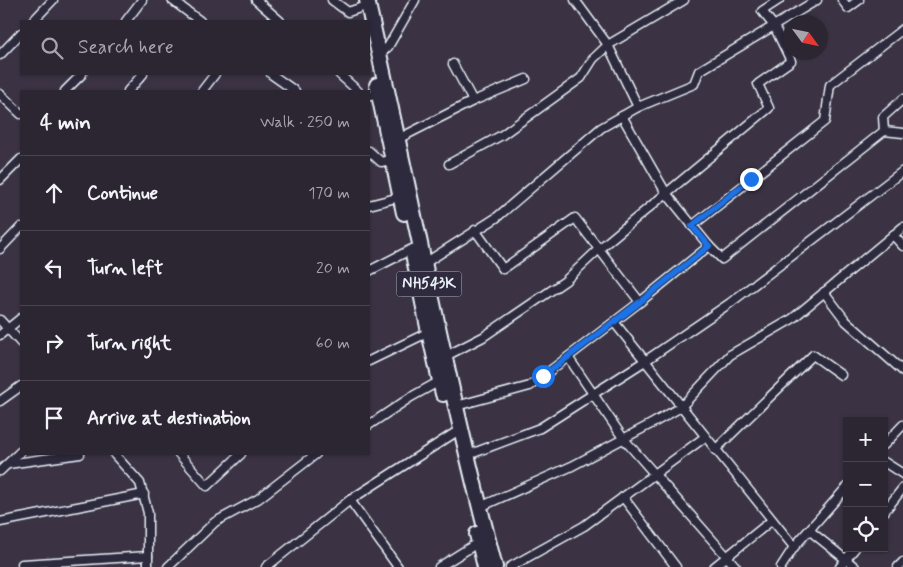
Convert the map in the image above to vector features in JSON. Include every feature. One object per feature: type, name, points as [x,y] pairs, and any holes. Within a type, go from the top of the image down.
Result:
[{"type":"highway","name":"NH543K","points":[[363,7],[366,20]]},
{"type":"highway","name":"NH543K","points":[[370,36],[392,160],[405,196],[424,263],[444,357],[452,407],[453,434],[476,508]]},
{"type":"highway","name":"NH543K","points":[[379,95],[398,139],[412,249],[440,381],[452,407],[468,455],[483,540],[485,567]]},
{"type":"highway","name":"NH543K","points":[[483,540],[495,567]]},
{"type":"street","points":[[34,20],[53,0]]},
{"type":"street","points":[[127,20],[142,0]]},
{"type":"street","points":[[172,0],[199,20]]},
{"type":"street","points":[[256,0],[279,20]]},
{"type":"street","points":[[332,0],[348,12],[363,7]]},
{"type":"street","points":[[374,52],[388,47],[415,0]]},
{"type":"street","points":[[575,0],[608,45],[638,107]]},
{"type":"street","points":[[449,164],[502,135],[581,78],[593,59],[608,45],[684,0]]},
{"type":"street","points":[[444,357],[484,337],[565,281],[599,249],[769,108],[758,84],[791,61],[774,26],[762,12],[779,0]]},
{"type":"street","points":[[424,263],[496,218],[601,128],[638,107],[694,84],[699,71],[817,0]]},
{"type":"street","points":[[842,0],[848,8],[860,0]]},
{"type":"street","points":[[692,226],[825,121],[830,85],[903,29]]},
{"type":"street","points":[[0,55],[20,34]]},
{"type":"street","points":[[453,64],[473,101]]},
{"type":"street","points":[[66,90],[81,75]]},
{"type":"street","points":[[129,90],[142,75]]},
{"type":"street","points":[[203,90],[214,75]]},
{"type":"street","points":[[272,75],[294,90]]},
{"type":"street","points":[[340,75],[357,90]]},
{"type":"street","points":[[398,139],[473,101],[526,79]]},
{"type":"street","points":[[0,94],[20,113]]},
{"type":"street","points":[[884,131],[883,117],[903,100]]},
{"type":"street","points":[[622,116],[666,193],[692,226],[722,259],[884,131],[903,133]]},
{"type":"street","points":[[370,152],[381,162],[392,160]]},
{"type":"street","points":[[0,180],[20,160]]},
{"type":"street","points":[[468,455],[540,428],[645,361],[730,303],[903,171]]},
{"type":"street","points":[[370,206],[405,196]]},
{"type":"street","points":[[475,230],[503,269],[575,218],[640,302]]},
{"type":"street","points":[[476,508],[572,466],[681,407],[730,355],[792,319],[903,227]]},
{"type":"street","points":[[0,249],[20,228]]},
{"type":"street","points":[[893,236],[903,246]]},
{"type":"street","points":[[452,407],[530,386],[640,302],[709,246]]},
{"type":"street","points":[[370,270],[412,249]]},
{"type":"street","points":[[824,292],[846,321],[903,371]]},
{"type":"street","points":[[0,335],[20,319]]},
{"type":"street","points":[[0,320],[20,343]]},
{"type":"street","points":[[614,322],[771,521],[794,547]]},
{"type":"street","points":[[370,360],[429,332]]},
{"type":"street","points":[[715,450],[813,355],[841,375]]},
{"type":"street","points":[[568,357],[623,438],[736,567]]},
{"type":"street","points":[[370,425],[411,397],[440,381]]},
{"type":"street","points":[[0,401],[20,387]]},
{"type":"street","points":[[888,442],[903,425]]},
{"type":"street","points":[[266,567],[350,500],[453,434]]},
{"type":"street","points":[[510,567],[584,526],[705,437]]},
{"type":"street","points":[[0,471],[20,452]]},
{"type":"street","points":[[8,464],[73,455]]},
{"type":"street","points":[[115,455],[140,482],[144,494],[148,513],[148,567]]},
{"type":"street","points":[[180,455],[207,486],[240,455]]},
{"type":"street","points":[[168,567],[215,522],[258,499],[315,455]]},
{"type":"street","points":[[888,465],[903,474]]},
{"type":"street","points":[[888,507],[903,488]]},
{"type":"street","points":[[781,567],[794,547],[843,492]]},
{"type":"street","points":[[0,522],[144,494]]},
{"type":"street","points":[[623,497],[676,567]]},
{"type":"street","points":[[350,500],[398,567]]},
{"type":"street","points":[[714,567],[771,521]]},
{"type":"street","points":[[809,530],[856,567]]},
{"type":"street","points":[[439,567],[483,540]]},
{"type":"street","points":[[840,567],[852,552]]},
{"type":"street","points":[[22,564],[148,556]]},
{"type":"street","points":[[898,567],[903,562]]},
{"type":"route","points":[[543,376],[640,302],[709,246],[692,226],[751,179]]}]
